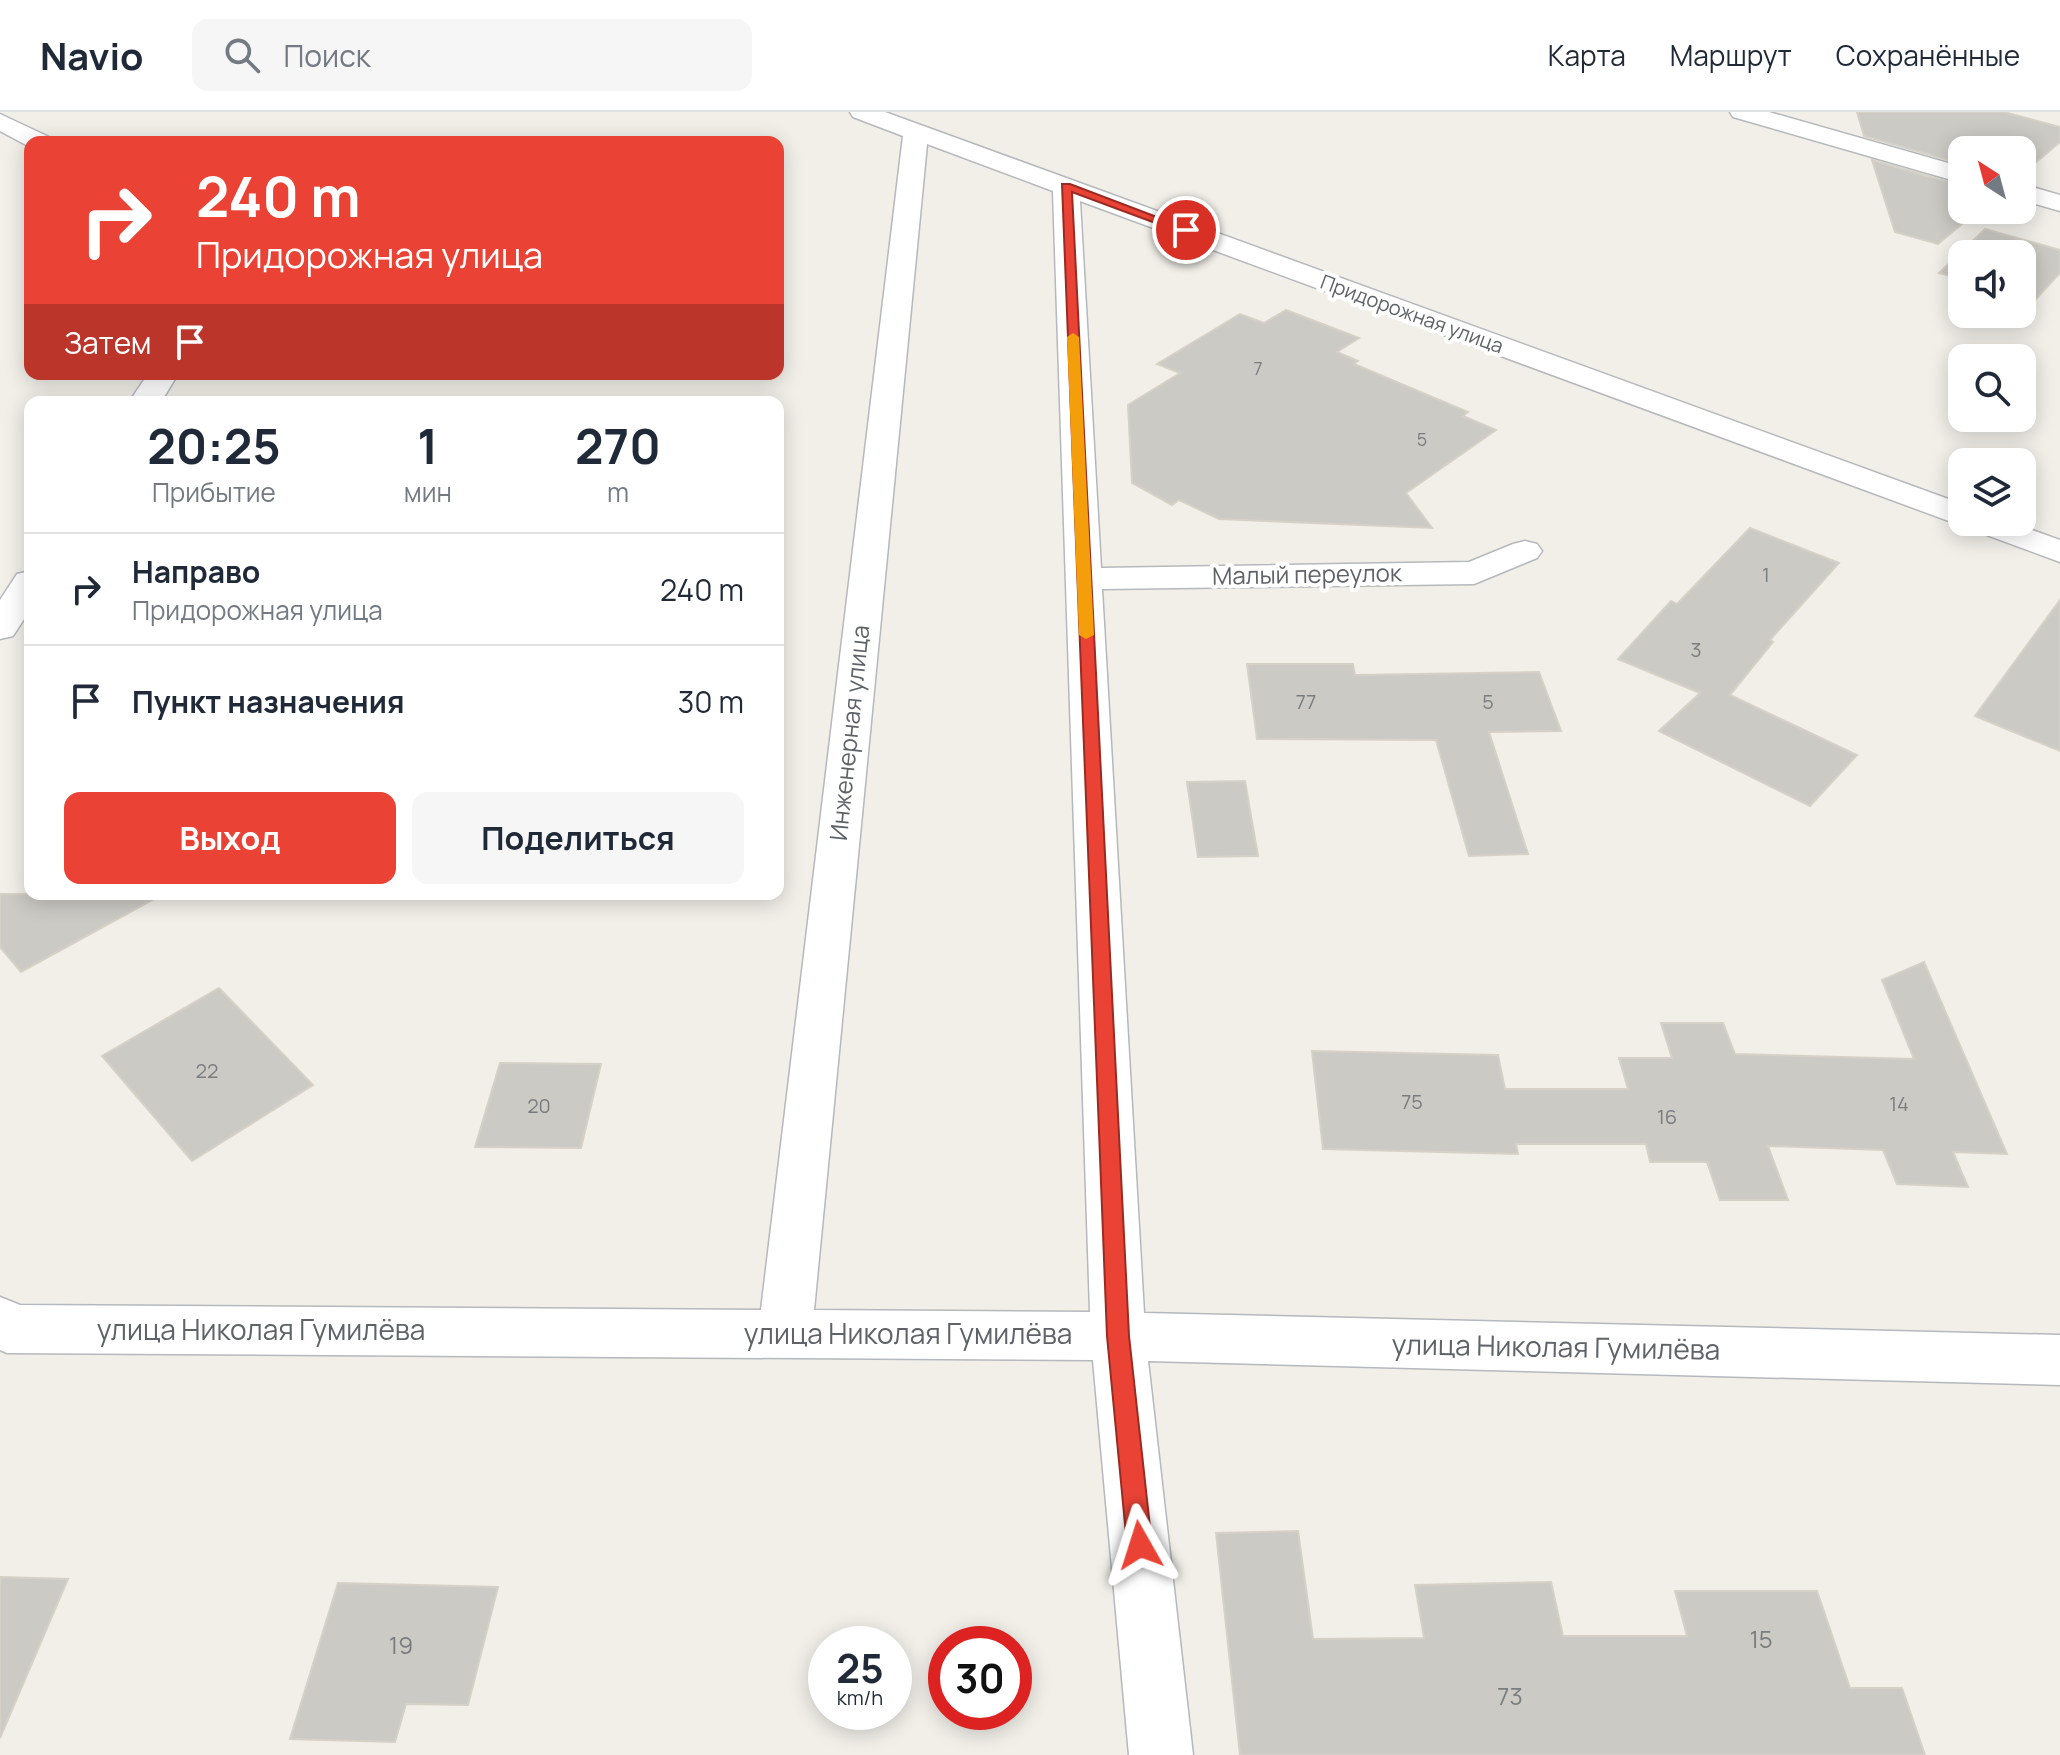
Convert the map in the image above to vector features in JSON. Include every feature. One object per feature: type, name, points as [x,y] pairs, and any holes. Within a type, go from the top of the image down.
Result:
[{"type":"street","points":[[0,118],[13,112]]},
{"type":"street","name":"Придорожная улица","points":[[862,112],[1948,511]]},
{"type":"street","points":[[1742,112],[1948,171]]},
{"type":"street","points":[[0,118],[30,136]]},
{"type":"street","name":"Инженерная улица","points":[[785,1334],[916,132]]},
{"type":"street","points":[[1066,186],[1118,1336],[1161,1755]]},
{"type":"street","points":[[2036,196],[2060,203]]},
{"type":"street","points":[[2016,536],[2060,552]]},
{"type":"street","name":"Малый переулок","points":[[1084,579],[1474,573],[1525,551]]},
{"type":"street","points":[[0,628],[24,591]]},
{"type":"street","name":"улица Николая Гумилёва","points":[[0,1321],[7,1329],[1118,1336],[2060,1360]]},
{"type":"building","points":[[1857,112],[2004,112],[2060,127],[2060,142],[2036,162],[2036,136],[1948,136],[1948,160],[1864,136]]},
{"type":"building","points":[[1872,160],[1948,182],[1948,224],[1962,224],[1938,244],[1895,232]]},
{"type":"building","points":[[1985,229],[2024,240],[1974,240]]},
{"type":"building","points":[[2036,243],[2060,250],[2060,273],[2036,299]]},
{"type":"building","points":[[1948,264],[1948,275],[1939,273]]},
{"type":"building","points":[[1286,310],[1359,338],[1337,352],[1358,361],[1354,364],[1468,412],[1463,416],[1496,430],[1406,493],[1432,528],[1219,519],[1179,500],[1172,505],[1132,483],[1128,405],[1180,373],[1157,364],[1240,314],[1264,323]]},
{"type":"building","points":[[1750,528],[1839,563],[1770,640],[1773,642],[1730,695],[1857,755],[1810,806],[1659,731],[1700,693],[1618,659],[1671,601],[1677,604]]},
{"type":"building","points":[[2060,600],[2060,751],[1975,716]]},
{"type":"building","points":[[1247,664],[1353,664],[1355,675],[1539,672],[1561,731],[1489,732],[1528,854],[1469,856],[1436,740],[1257,739]]},
{"type":"building","points":[[1245,781],[1258,856],[1198,857],[1187,782]]},
{"type":"building","points":[[0,894],[24,894],[24,900],[152,900],[21,972],[0,947]]},
{"type":"building","points":[[1924,962],[2007,1154],[1953,1152],[1968,1187],[1897,1184],[1883,1150],[1768,1146],[1788,1200],[1720,1200],[1707,1162],[1650,1162],[1646,1144],[1516,1144],[1518,1154],[1323,1149],[1312,1051],[1498,1055],[1505,1089],[1628,1089],[1619,1058],[1672,1058],[1661,1023],[1723,1023],[1735,1054],[1914,1059],[1882,980]]},
{"type":"building","points":[[219,988],[313,1085],[192,1161],[102,1056]]},
{"type":"building","points":[[500,1063],[601,1064],[581,1148],[475,1147]]},
{"type":"building","points":[[1298,1531],[1313,1639],[1424,1638],[1415,1585],[1551,1582],[1563,1636],[1687,1636],[1675,1591],[1817,1591],[1850,1688],[1902,1688],[1925,1755],[1240,1755],[1216,1533]]},
{"type":"building","points":[[0,1577],[68,1579],[0,1738]]},
{"type":"building","points":[[338,1583],[498,1587],[468,1705],[406,1704],[395,1742],[290,1739]]},
{"type":"slow traffic","points":[[1073,337],[1086,635]]},
{"type":"route","points":[[1140,1545],[1118,1336],[1066,186],[1186,230]]}]
